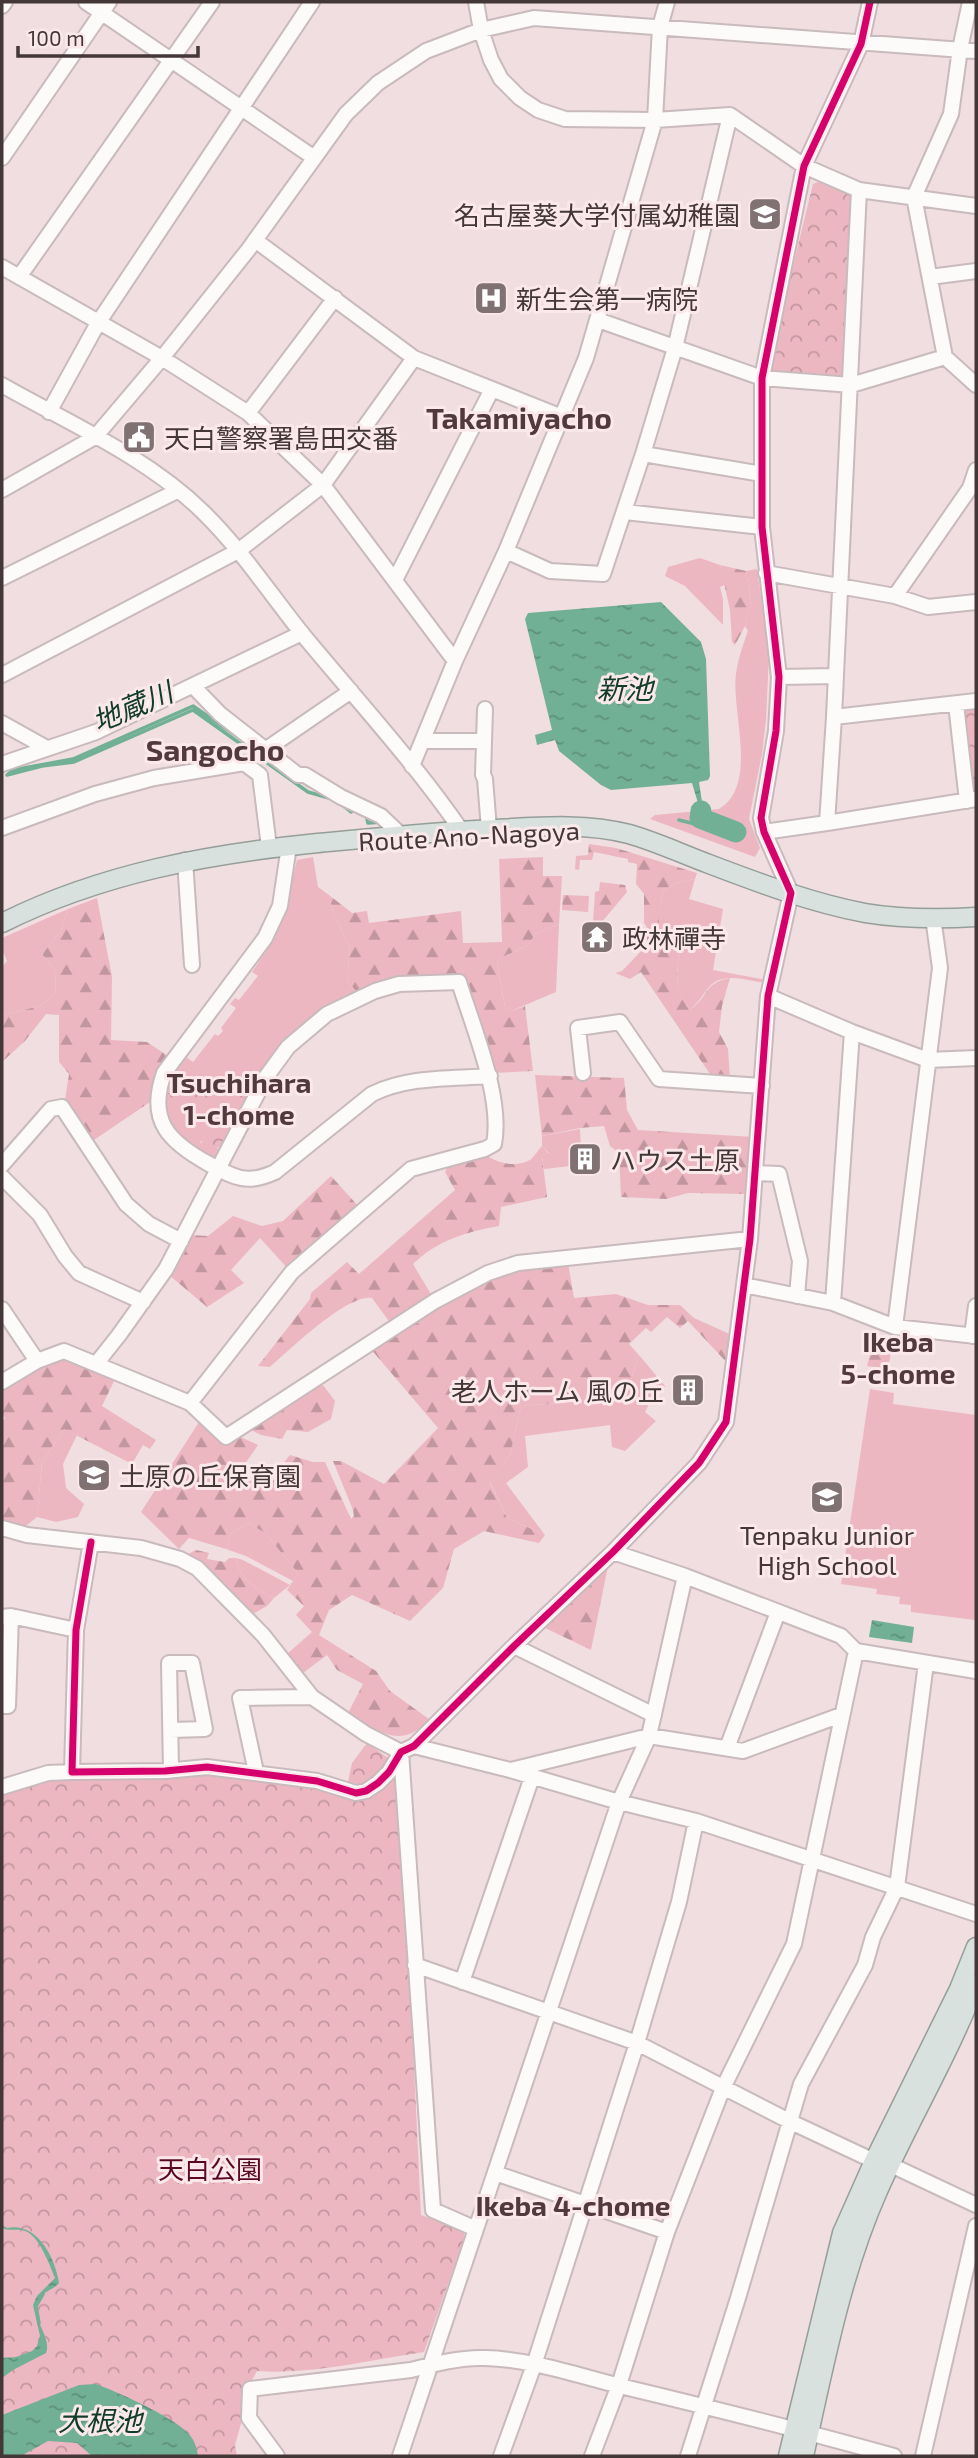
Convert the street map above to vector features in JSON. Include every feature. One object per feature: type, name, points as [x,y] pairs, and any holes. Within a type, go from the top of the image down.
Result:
[{"type":"main road","name":"Route Ano-Nagoya","points":[[2,923],[23,912],[112,880],[185,860],[269,848],[401,835],[461,830],[572,827],[627,834],[791,892],[867,913],[976,917]]},
{"type":"main road","points":[[883,2163],[976,1947]]},
{"type":"main road","points":[[804,2456],[802,2431],[842,2233],[883,2163],[976,1984]]},
{"type":"main road","points":[[788,2456],[802,2431]]},
{"type":"street","points":[[2,6],[5,2]]},
{"type":"street","points":[[86,2],[105,7],[172,60],[313,157]]},
{"type":"street","points":[[19,277],[212,2]]},
{"type":"street","points":[[49,412],[98,323],[312,2]]},
{"type":"street","points":[[475,2],[491,60],[501,79],[520,98],[538,110],[565,119],[655,120],[730,115],[804,166],[859,190],[976,206]]},
{"type":"street","points":[[412,766],[562,417],[598,320],[655,120],[660,27],[667,2]]},
{"type":"street","points":[[2,1787],[48,1773],[207,1767],[317,1781],[356,1793],[366,1791],[378,1783],[408,1749],[613,1552],[699,1463],[726,1422],[750,1239],[768,996],[791,892],[764,832],[761,818],[776,731],[779,677],[762,527],[762,378],[804,166],[861,44],[870,2]]},
{"type":"street","points":[[970,2],[951,114],[914,197],[945,358],[976,384]]},
{"type":"street","points":[[2,158],[105,7]]},
{"type":"street","points":[[2,490],[95,437],[162,358],[255,240],[346,114],[378,83],[426,51],[481,30],[534,18],[976,51]]},
{"type":"street","points":[[506,551],[550,572],[603,574],[625,512],[675,348],[730,115]]},
{"type":"street","points":[[827,823],[859,190]]},
{"type":"street","points":[[255,240],[414,358],[562,417]]},
{"type":"street","points":[[2,267],[162,358],[248,413],[323,485],[455,661]]},
{"type":"street","points":[[930,278],[976,271]]},
{"type":"street","points":[[248,413],[335,298]]},
{"type":"street","points":[[598,320],[762,378],[851,385],[945,358]]},
{"type":"street","points":[[2,675],[238,551],[323,485],[414,358]]},
{"type":"street","points":[[2,384],[138,463],[203,512],[238,551],[302,633],[439,798],[461,830]]},
{"type":"street","points":[[395,580],[492,389]]},
{"type":"street","points":[[643,454],[762,474]]},
{"type":"street","points":[[895,596],[970,488],[976,470]]},
{"type":"street","points":[[2,578],[177,491]]},
{"type":"street","points":[[625,512],[762,527]]},
{"type":"street","points":[[766,573],[895,596],[928,607],[976,602]]},
{"type":"street","points":[[2,764],[96,732],[302,633]]},
{"type":"street","points":[[779,677],[836,676]]},
{"type":"street","points":[[193,686],[220,714],[298,775],[305,775],[341,797],[381,816],[401,835]]},
{"type":"street","points":[[265,750],[351,691]]},
{"type":"street","points":[[834,717],[976,701]]},
{"type":"street","points":[[764,832],[972,800],[956,704]]},
{"type":"street","points":[[485,709],[483,775],[489,829]]},
{"type":"street","points":[[2,723],[46,747]]},
{"type":"street","points":[[422,741],[482,741]]},
{"type":"street","points":[[2,828],[95,794],[154,778],[244,763],[260,775],[269,848]]},
{"type":"street","points":[[289,846],[275,921],[256,952],[169,1064],[161,1082],[159,1110],[165,1129],[180,1147],[218,1169],[246,1180],[261,1179],[275,1172],[372,1094],[385,1087],[407,1081],[490,1076]]},
{"type":"street","points":[[185,860],[192,965]]},
{"type":"street","points":[[895,1327],[940,968],[933,917]]},
{"type":"street","points":[[96,1364],[143,1302],[181,1241],[266,1077],[288,1047],[327,1014],[375,990],[399,984],[459,982],[490,1076],[496,1134],[494,1144],[485,1149],[411,1169],[292,1272],[190,1403]]},
{"type":"street","points":[[768,996],[852,1032],[928,1060],[976,1058]]},
{"type":"street","points":[[583,1073],[578,1028],[620,1022],[659,1079],[762,1086]]},
{"type":"street","points":[[833,1303],[852,1032]]},
{"type":"street","points":[[2,1165],[51,1109],[62,1107],[126,1205],[149,1224],[181,1241]]},
{"type":"street","points":[[755,1173],[779,1174],[800,1261],[797,1296]]},
{"type":"street","points":[[2,1177],[40,1215],[65,1256],[79,1273],[143,1302]]},
{"type":"street","points":[[2,1382],[37,1362],[64,1351],[190,1403],[226,1437],[435,1300],[488,1273],[517,1263],[750,1239]]},
{"type":"street","points":[[744,1285],[833,1303],[895,1327],[974,1336],[976,1306]]},
{"type":"street","points":[[2,1309],[37,1362]]},
{"type":"street","points":[[2,1528],[27,1535],[141,1548],[180,1559],[197,1568],[263,1635],[312,1697],[366,1734],[408,1749],[510,1770],[696,1821],[976,1914]]},
{"type":"street","points":[[72,1772],[76,1630],[91,1542]]},
{"type":"street","points":[[613,1552],[685,1576],[841,1636],[856,1651],[976,1671]]},
{"type":"street","points":[[400,2456],[619,1802],[649,1736],[685,1576]]},
{"type":"street","points":[[727,1748],[778,1612]]},
{"type":"street","points":[[2,1706],[8,1706],[6,1616],[76,1630]]},
{"type":"street","points":[[514,1646],[654,1715]]},
{"type":"street","points":[[592,2456],[619,2385],[667,2232],[723,2088],[794,1944],[856,1651]]},
{"type":"street","points":[[171,1730],[205,1729],[192,1663],[169,1663],[172,1770]]},
{"type":"street","points":[[688,2456],[801,2084],[865,1965],[873,1937],[897,1887],[926,1663]]},
{"type":"street","points":[[256,1772],[240,1698],[312,1697]]},
{"type":"street","points":[[510,1770],[649,1736],[743,1751],[841,1714]]},
{"type":"street","points":[[408,1749],[415,1965],[433,2210],[476,2229]]},
{"type":"street","points":[[462,1982],[531,1777]]},
{"type":"street","points":[[501,2456],[534,2365],[637,2043],[679,1902],[696,1821]]},
{"type":"street","points":[[415,1965],[637,2043],[791,2122],[976,2205]]},
{"type":"street","points":[[495,2173],[667,2232]]},
{"type":"street","points":[[923,2456],[976,2225]]},
{"type":"street","points":[[277,2456],[249,2418],[250,2389],[411,2370],[484,2358],[534,2365],[619,2385],[894,2456]]},
{"type":"green space","points":[[818,182],[852,194],[854,199],[844,378],[767,372],[813,184]]},
{"type":"green space","points":[[700,558],[720,565],[726,584],[720,587],[723,625],[685,586],[665,576],[668,567]]},
{"type":"green space","points":[[720,565],[746,571],[751,601],[745,626],[735,645],[732,642],[730,610]]},
{"type":"green space","points":[[757,569],[769,654],[762,754],[749,819],[760,848],[755,857],[650,819],[655,815],[719,809],[731,798],[738,783],[741,747],[736,674],[748,631],[745,626],[751,601],[746,571]]},
{"type":"green space","points":[[976,707],[976,790],[968,788],[960,713],[964,708]]},
{"type":"green space","points":[[589,844],[616,848],[697,873],[695,879],[676,883],[664,890],[659,908],[659,929],[680,953],[677,975],[679,990],[690,1009],[715,983],[730,978],[722,1006],[719,1032],[728,1049],[730,1078],[712,1077],[641,972],[630,979],[615,973],[622,971],[646,946],[648,929],[644,923],[644,894],[636,884],[637,864],[628,862],[628,859],[594,852],[592,860],[580,860],[579,870],[575,869],[576,856],[588,855]]},
{"type":"green space","points":[[313,857],[318,887],[329,895],[333,912],[350,948],[347,981],[357,992],[273,1058],[266,1055],[200,1143],[223,1150],[218,1158],[210,1160],[178,1137],[169,1123],[162,1102],[208,1102],[187,1072],[177,1079],[172,1093],[162,1092],[167,1077],[186,1057],[193,1062],[215,1034],[218,1036],[223,1031],[221,1028],[236,1008],[230,1004],[235,998],[239,1000],[258,976],[252,972],[274,940],[283,918],[297,860]]},
{"type":"green space","points":[[543,857],[543,876],[562,876],[559,924],[535,934],[529,945],[500,958],[497,963],[505,1007],[511,1011],[525,1006],[533,1071],[494,1073],[463,977],[357,992],[347,981],[350,948],[333,912],[329,895],[352,913],[367,911],[369,923],[461,911],[463,943],[502,942],[499,859]]},
{"type":"green space","points":[[695,879],[689,899],[723,909],[713,970],[766,980],[765,983],[736,978],[721,979],[709,987],[690,1009],[679,990],[677,975],[680,953],[659,929],[659,908],[664,890],[676,883]]},
{"type":"green space","points":[[600,882],[625,885],[627,892],[601,923],[593,923],[595,892],[599,891]]},
{"type":"green space","points":[[563,895],[589,896],[588,912],[562,910]]},
{"type":"green space","points":[[97,898],[112,977],[111,1040],[147,1042],[168,1056],[153,1100],[91,1142],[65,1100],[69,1074],[59,1062],[59,1015],[46,1014],[25,1041],[2,1062],[2,1015],[40,1006],[55,994],[56,971],[42,954],[61,931],[68,909]]},
{"type":"green space","points":[[68,909],[61,931],[42,954],[56,971],[55,994],[40,1006],[2,1015],[2,967],[7,961],[2,949],[2,938]]},
{"type":"green space","points":[[559,924],[556,992],[511,1011],[505,1007],[497,963],[500,958],[529,945],[535,934]]},
{"type":"green space","points":[[266,1054],[273,1058],[223,1150],[218,1147],[209,1153],[201,1147],[202,1140]]},
{"type":"green space","points":[[187,1072],[215,1095],[208,1102],[162,1102],[162,1092],[172,1093],[177,1079]]},
{"type":"green space","points":[[535,1075],[624,1078],[627,1110],[638,1130],[754,1137],[748,1194],[688,1193],[666,1199],[621,1197],[619,1153],[610,1146],[604,1126],[542,1136]]},
{"type":"green space","points":[[580,1129],[581,1150],[570,1152],[571,1166],[544,1169],[542,1155],[549,1153],[542,1146],[542,1136]]},
{"type":"green space","points":[[542,1146],[549,1154],[542,1155],[547,1197],[501,1207],[499,1226],[453,1238],[432,1249],[413,1264],[432,1296],[391,1324],[372,1298],[361,1299],[334,1313],[270,1367],[258,1366],[310,1299],[311,1293],[347,1262],[359,1274],[455,1190],[445,1172],[448,1165],[486,1155],[501,1162],[519,1164],[530,1160]]},
{"type":"green space","points":[[331,1176],[359,1207],[289,1270],[260,1238],[231,1270],[244,1283],[207,1307],[169,1275],[191,1235],[208,1236],[233,1216],[262,1226],[283,1221]]},
{"type":"green space","points":[[568,1263],[574,1298],[616,1294],[648,1305],[680,1305],[694,1318],[734,1336],[730,1366],[688,1321],[680,1328],[667,1317],[651,1332],[646,1328],[629,1344],[639,1355],[629,1386],[603,1399],[521,1406],[510,1455],[490,1483],[507,1518],[545,1535],[539,1543],[484,1531],[454,1549],[443,1588],[410,1621],[352,1595],[329,1610],[319,1635],[376,1671],[390,1691],[429,1719],[409,1734],[389,1735],[348,1713],[363,1684],[337,1670],[327,1655],[303,1673],[287,1654],[312,1632],[296,1615],[304,1606],[287,1590],[298,1573],[265,1533],[249,1523],[231,1533],[226,1549],[189,1538],[179,1549],[141,1512],[201,1419],[258,1445],[240,1471],[252,1482],[270,1487],[280,1467],[290,1455],[313,1462],[325,1462],[351,1519],[354,1516],[353,1510],[333,1461],[341,1461],[384,1484],[438,1428],[370,1348],[442,1302],[480,1282],[525,1267]]},
{"type":"green space","points":[[877,1345],[892,1347],[888,1369],[867,1366],[872,1348]]},
{"type":"green space","points":[[65,1355],[116,1377],[102,1406],[156,1440],[150,1449],[143,1445],[132,1464],[64,1429],[42,1462],[37,1517],[22,1529],[2,1522],[2,1422],[5,1418],[2,1412],[2,1387],[38,1365]]},
{"type":"green space","points":[[639,1355],[665,1386],[651,1400],[645,1412],[656,1421],[625,1451],[612,1447],[610,1425],[525,1436],[528,1467],[506,1483],[545,1535],[507,1518],[490,1482],[510,1455],[521,1406],[604,1399],[629,1386]]},
{"type":"green space","points":[[320,1381],[335,1401],[331,1419],[308,1432],[287,1430],[282,1439],[261,1435],[247,1428]]},
{"type":"green space","points":[[870,1389],[894,1393],[893,1404],[976,1415],[975,1620],[911,1612],[911,1605],[899,1604],[900,1597],[876,1594],[877,1589],[841,1584]]},
{"type":"green space","points":[[64,1429],[77,1435],[63,1464],[66,1488],[84,1504],[78,1517],[56,1522],[37,1517],[42,1462]]},
{"type":"green space","points":[[249,1523],[265,1533],[298,1573],[293,1581],[246,1556],[226,1549],[231,1533]]},
{"type":"green space","points":[[196,1550],[209,1553],[207,1559],[225,1562],[229,1558],[236,1558],[245,1578],[274,1598],[267,1606],[249,1616],[189,1558],[188,1554]]},
{"type":"green space","points":[[236,1558],[290,1585],[274,1598],[268,1595],[245,1578]]},
{"type":"green space","points":[[608,1566],[591,1650],[541,1626]]},
{"type":"green space","points":[[367,1743],[388,1758],[388,1765],[363,1785],[348,1782],[352,1763]]},
{"type":"green space","name":"天白公園","points":[[400,1771],[421,2215],[461,2229],[465,2236],[424,2352],[320,2369],[257,2371],[243,2397],[242,2420],[235,2445],[237,2456],[2,2456],[2,1794],[53,1778],[92,1779],[203,1773],[310,1786],[361,1799],[377,1794]]},
{"type":"water","name":"新池","points":[[661,602],[701,642],[706,659],[710,776],[708,780],[699,782],[702,802],[698,803],[692,783],[611,790],[559,751],[555,740],[537,745],[535,735],[552,730],[525,619],[528,613]]},
{"type":"water","points":[[872,1620],[914,1627],[912,1643],[869,1637]]},
{"type":"water","points":[[2,2225],[27,2230],[36,2236],[49,2253],[59,2283],[42,2295],[36,2304],[37,2317],[46,2339],[46,2353],[2,2378],[2,2358],[16,2357],[32,2351],[37,2346],[40,2336],[33,2305],[37,2296],[55,2278],[45,2254],[29,2233],[23,2230],[8,2230],[2,2228]]},
{"type":"water","name":"大根池","points":[[96,2384],[144,2405],[179,2426],[193,2440],[198,2456],[92,2456],[77,2443],[48,2441],[21,2456],[2,2456],[2,2415],[79,2385]]},
{"type":"waterway","name":"地蔵川","points":[[193,706],[309,786],[373,814],[383,822],[368,823],[369,817],[357,809],[351,812],[336,800],[308,792],[193,710],[74,762],[42,766],[7,775],[13,770],[73,759],[193,706]]},
{"type":"waterway","points":[[701,811],[700,818],[736,832]]},
{"type":"waterway","name":"地蔵川","points":[[679,820],[707,827]]},
{"type":"waterway","points":[[39,2323],[36,2306],[43,2294]]},
{"type":"cycle path","points":[[91,1542],[76,1630],[72,1772],[165,1771],[207,1767],[317,1781],[356,1793],[366,1791],[378,1783],[389,1772],[401,1752],[414,1746],[613,1552],[699,1463],[726,1422],[750,1239],[768,996],[791,893],[764,832],[761,818],[776,731],[779,677],[762,527],[762,378],[804,166],[861,44],[870,2]]},
{"type":"place","name":"名古屋葵大学付属幼稚園","points":[[765,214]]},
{"type":"place","name":"新生会第一病院","points":[[491,298]]},
{"type":"place","name":"天白警察署島田交番","points":[[139,437]]},
{"type":"place","name":"政林禪寺","points":[[597,937]]},
{"type":"place","name":"ハウス土原","points":[[585,1159]]},
{"type":"place","name":"老人ホーム 風の丘","points":[[688,1390]]},
{"type":"place","name":"土原の丘保育園","points":[[94,1475]]},
{"type":"place","name":"Tenpaku Junior High School","points":[[827,1497]]},
{"type":"district","name":"Takamiyacho","points":[[519,417]]},
{"type":"district","name":"Sangocho","points":[[215,749]]},
{"type":"district","name":"Tsuchihara 1-chome","points":[[239,1098]]},
{"type":"district","name":"Ikeba 5-chome","points":[[898,1357]]},
{"type":"district","name":"Ikeba 4-chome","points":[[573,2205]]}]
